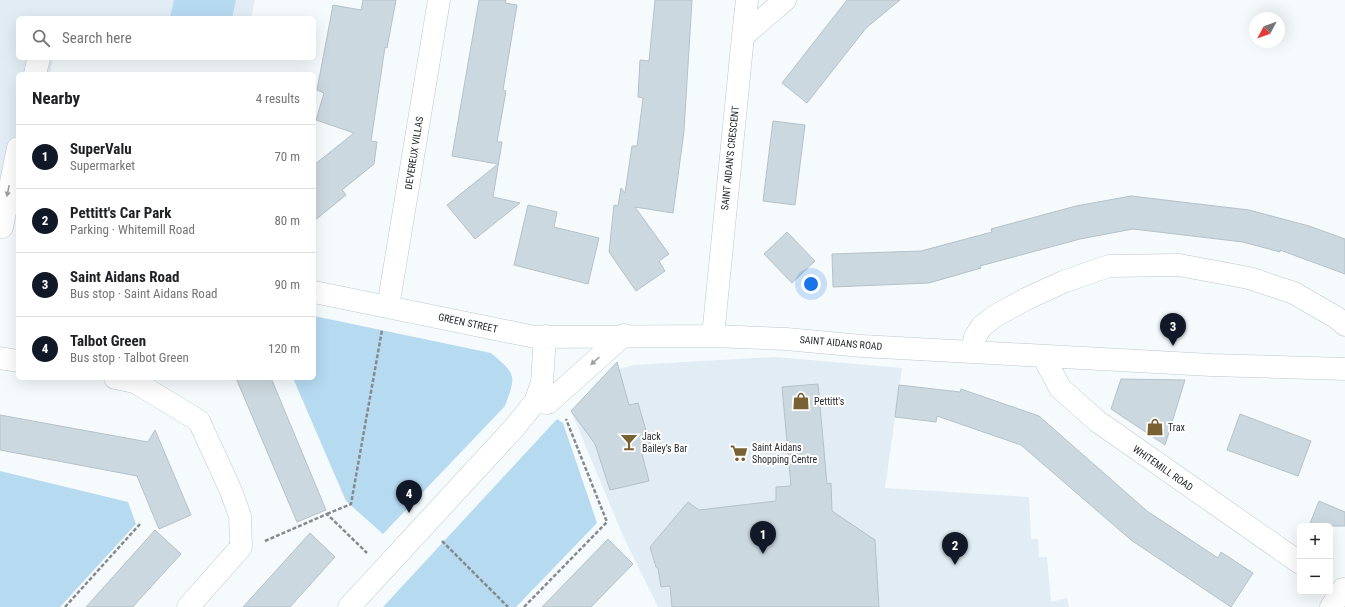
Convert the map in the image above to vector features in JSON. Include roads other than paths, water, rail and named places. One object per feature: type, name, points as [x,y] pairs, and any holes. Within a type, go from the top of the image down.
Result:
[{"type":"street","name":"DEVEREUX VILLAS","points":[[386,316],[439,0]]},
{"type":"street","points":[[743,36],[747,0]]},
{"type":"street","points":[[743,36],[785,0]]},
{"type":"street","name":"SAINT AIDAN'S CRESCENT","points":[[713,336],[743,36]]},
{"type":"street","points":[[36,72],[38,60]]},
{"type":"street","points":[[7,228],[11,152]]},
{"type":"street","points":[[972,352],[975,337],[982,326],[995,316],[1026,298],[1062,282],[1109,266],[1179,264],[1249,278],[1294,293],[1337,318],[1345,325]]},
{"type":"street","name":"GREEN STREET","points":[[316,293],[386,316],[535,337],[624,335]]},
{"type":"street","points":[[535,402],[548,403],[624,335]]},
{"type":"street","name":"SAINT AIDANS ROAD","points":[[624,335],[786,339],[862,346],[1043,356],[1211,365],[1345,369]]},
{"type":"street","points":[[349,607],[514,428],[535,402],[542,383],[545,336]]},
{"type":"street","name":"WHITEMILL ROAD","points":[[1043,356],[1060,388],[1097,421],[1297,561]]},
{"type":"street","points":[[0,358],[16,361]]},
{"type":"street","points":[[125,380],[135,382],[199,421],[231,491],[240,516],[240,547],[188,607]]},
{"type":"place","name":"Saint Aidans Road","points":[[1173,346]]},
{"type":"place","name":"Pettitt's","points":[[801,401]]},
{"type":"place","name":"Trax","points":[[1155,427]]},
{"type":"place","name":"Jack Bailey’s Bar","points":[[629,442]]},
{"type":"place","name":"Saint Aidans Shopping Centre","points":[[739,453]]},
{"type":"place","name":"Talbot Green","points":[[409,513]]},
{"type":"place","name":"SuperValu","points":[[763,554]]},
{"type":"place","name":"Pettitt's Car Park","points":[[955,565]]}]
